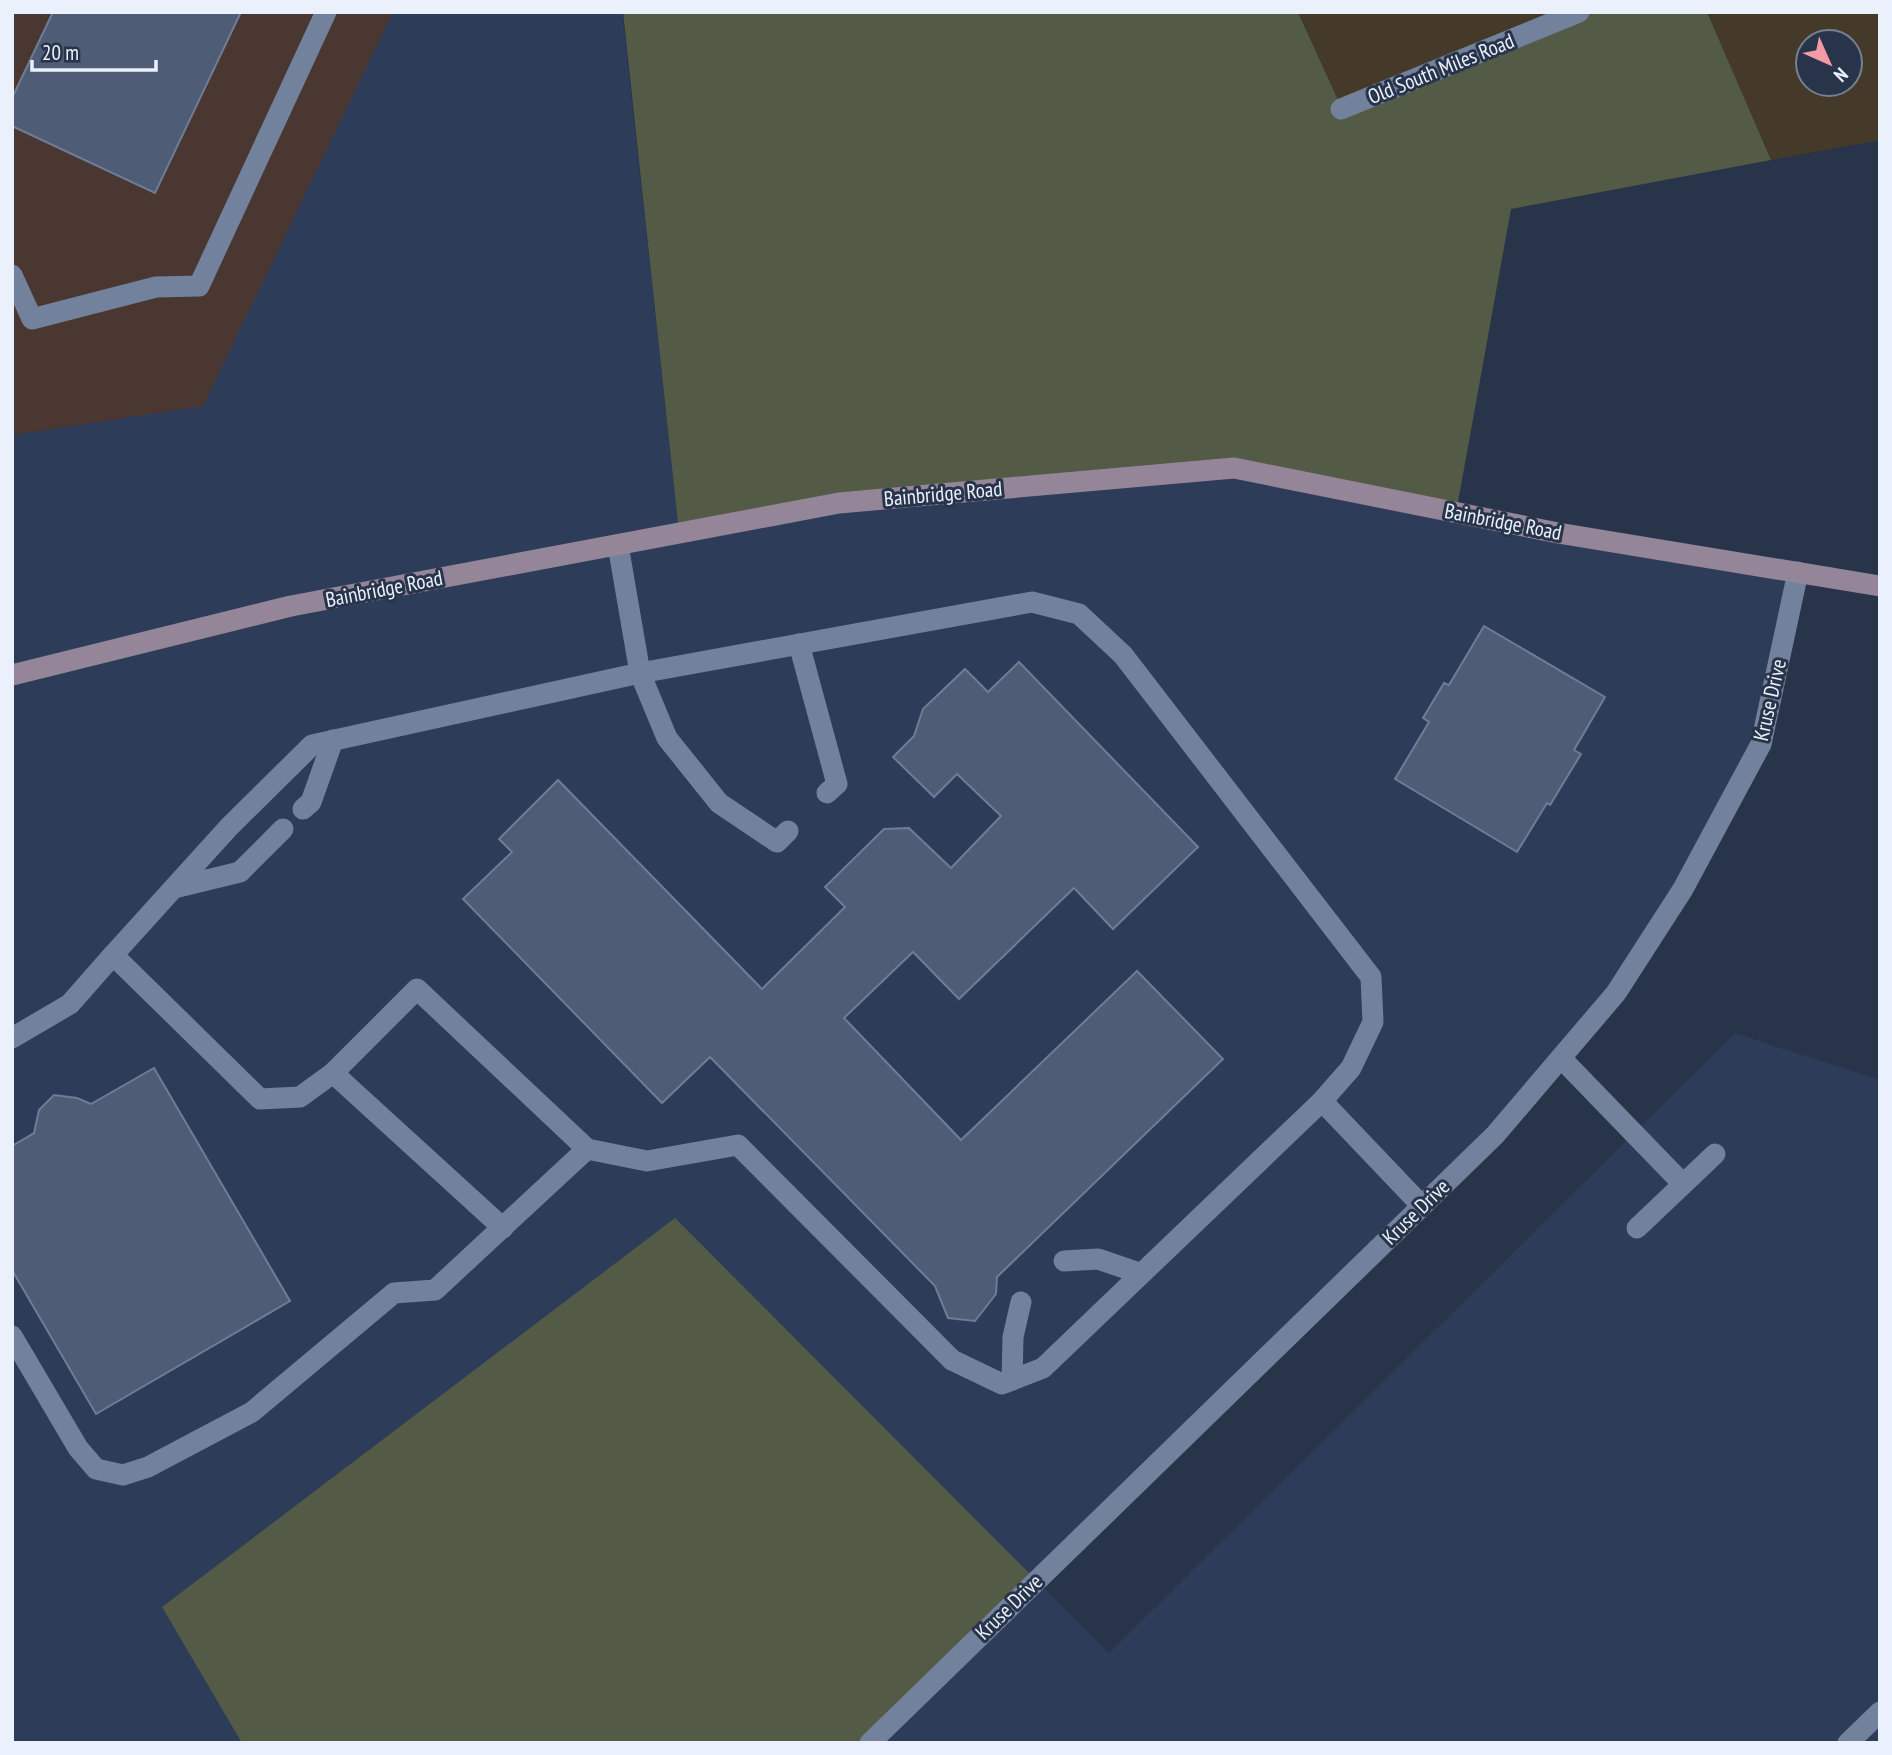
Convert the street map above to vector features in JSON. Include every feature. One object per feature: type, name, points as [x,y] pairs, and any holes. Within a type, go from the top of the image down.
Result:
[{"type":"street","points":[[12,275],[32,319],[156,287],[199,286],[326,12]]},
{"type":"street","name":"Old South Miles Road","points":[[1341,109],[1579,12]]},
{"type":"street","name":"Bainbridge Road","points":[[12,675],[291,607],[839,503],[1234,468],[1558,533],[1880,586]]},
{"type":"street","points":[[618,545],[640,673],[667,738],[719,803],[777,842],[788,831]]},
{"type":"street","name":"Kruse Drive","points":[[870,1743],[1494,1135],[1616,993],[1683,889],[1761,744],[1798,572]]},
{"type":"street","points":[[12,1038],[70,1004],[113,955],[229,827],[312,745],[640,673],[1032,602],[1079,614],[1123,655],[1371,977],[1373,1022],[1351,1068],[1322,1101],[1139,1273],[1043,1368],[1002,1384],[952,1360],[738,1145],[648,1161],[587,1149],[417,989],[332,1073],[300,1097],[260,1099],[113,955]]},
{"type":"street","points":[[799,644],[837,784],[827,793]]},
{"type":"street","points":[[303,809],[311,802],[333,740]]},
{"type":"street","points":[[174,888],[240,872],[283,829]]},
{"type":"street","points":[[1561,1058],[1682,1183]]},
{"type":"street","points":[[332,1073],[503,1228]]},
{"type":"street","points":[[1322,1101],[1422,1206]]},
{"type":"street","points":[[12,1336],[78,1448],[96,1469],[123,1475],[148,1467],[252,1412],[394,1293],[435,1290],[587,1149]]},
{"type":"street","points":[[1637,1228],[1715,1154]]},
{"type":"street","points":[[1063,1261],[1098,1259],[1139,1273]]},
{"type":"street","points":[[1012,1380],[1013,1337],[1021,1302]]},
{"type":"street","points":[[1848,1743],[1880,1712]]},
{"type":"shaded area","points":[[12,12],[622,12],[679,533],[839,503],[1234,468],[1798,572],[1761,744],[1683,889],[1495,1135],[1037,1581],[1109,1653],[1735,1033],[1880,1080],[1880,1743],[12,1743]]},
{"type":"shaded area","points":[[12,12],[393,12],[203,406],[12,435]]},
{"type":"shaded area","points":[[1299,12],[1579,12],[1341,109]]},
{"type":"shaded area","points":[[1707,12],[1880,12],[1880,140],[1771,160]]},
{"type":"green space","points":[[623,12],[1298,12],[1342,109],[1579,12],[1707,12],[1771,160],[1511,209],[1456,513],[1234,468],[839,503],[679,533]]},
{"type":"green space","points":[[675,1218],[1037,1581],[870,1743],[242,1743],[162,1607]]},
{"type":"building","points":[[53,12],[241,12],[155,193],[12,126],[12,98]]},
{"type":"building","points":[[1484,626],[1605,697],[1574,750],[1581,754],[1517,852],[1395,779],[1429,722],[1423,718],[1444,683],[1449,685]]},
{"type":"building","points":[[1019,662],[1198,847],[1113,929],[1074,888],[959,999],[913,952],[844,1018],[961,1140],[1137,971],[1223,1059],[997,1277],[996,1294],[975,1321],[948,1318],[935,1286],[710,1057],[662,1103],[463,899],[512,852],[499,839],[558,780],[762,989],[845,907],[825,887],[884,829],[909,828],[951,868],[1001,816],[957,774],[934,797],[893,757],[914,736],[923,709],[965,669],[988,692]]},
{"type":"building","points":[[154,1068],[290,1301],[96,1414],[12,1270],[12,1146],[34,1133],[39,1110],[54,1095],[77,1098],[91,1104]]}]
